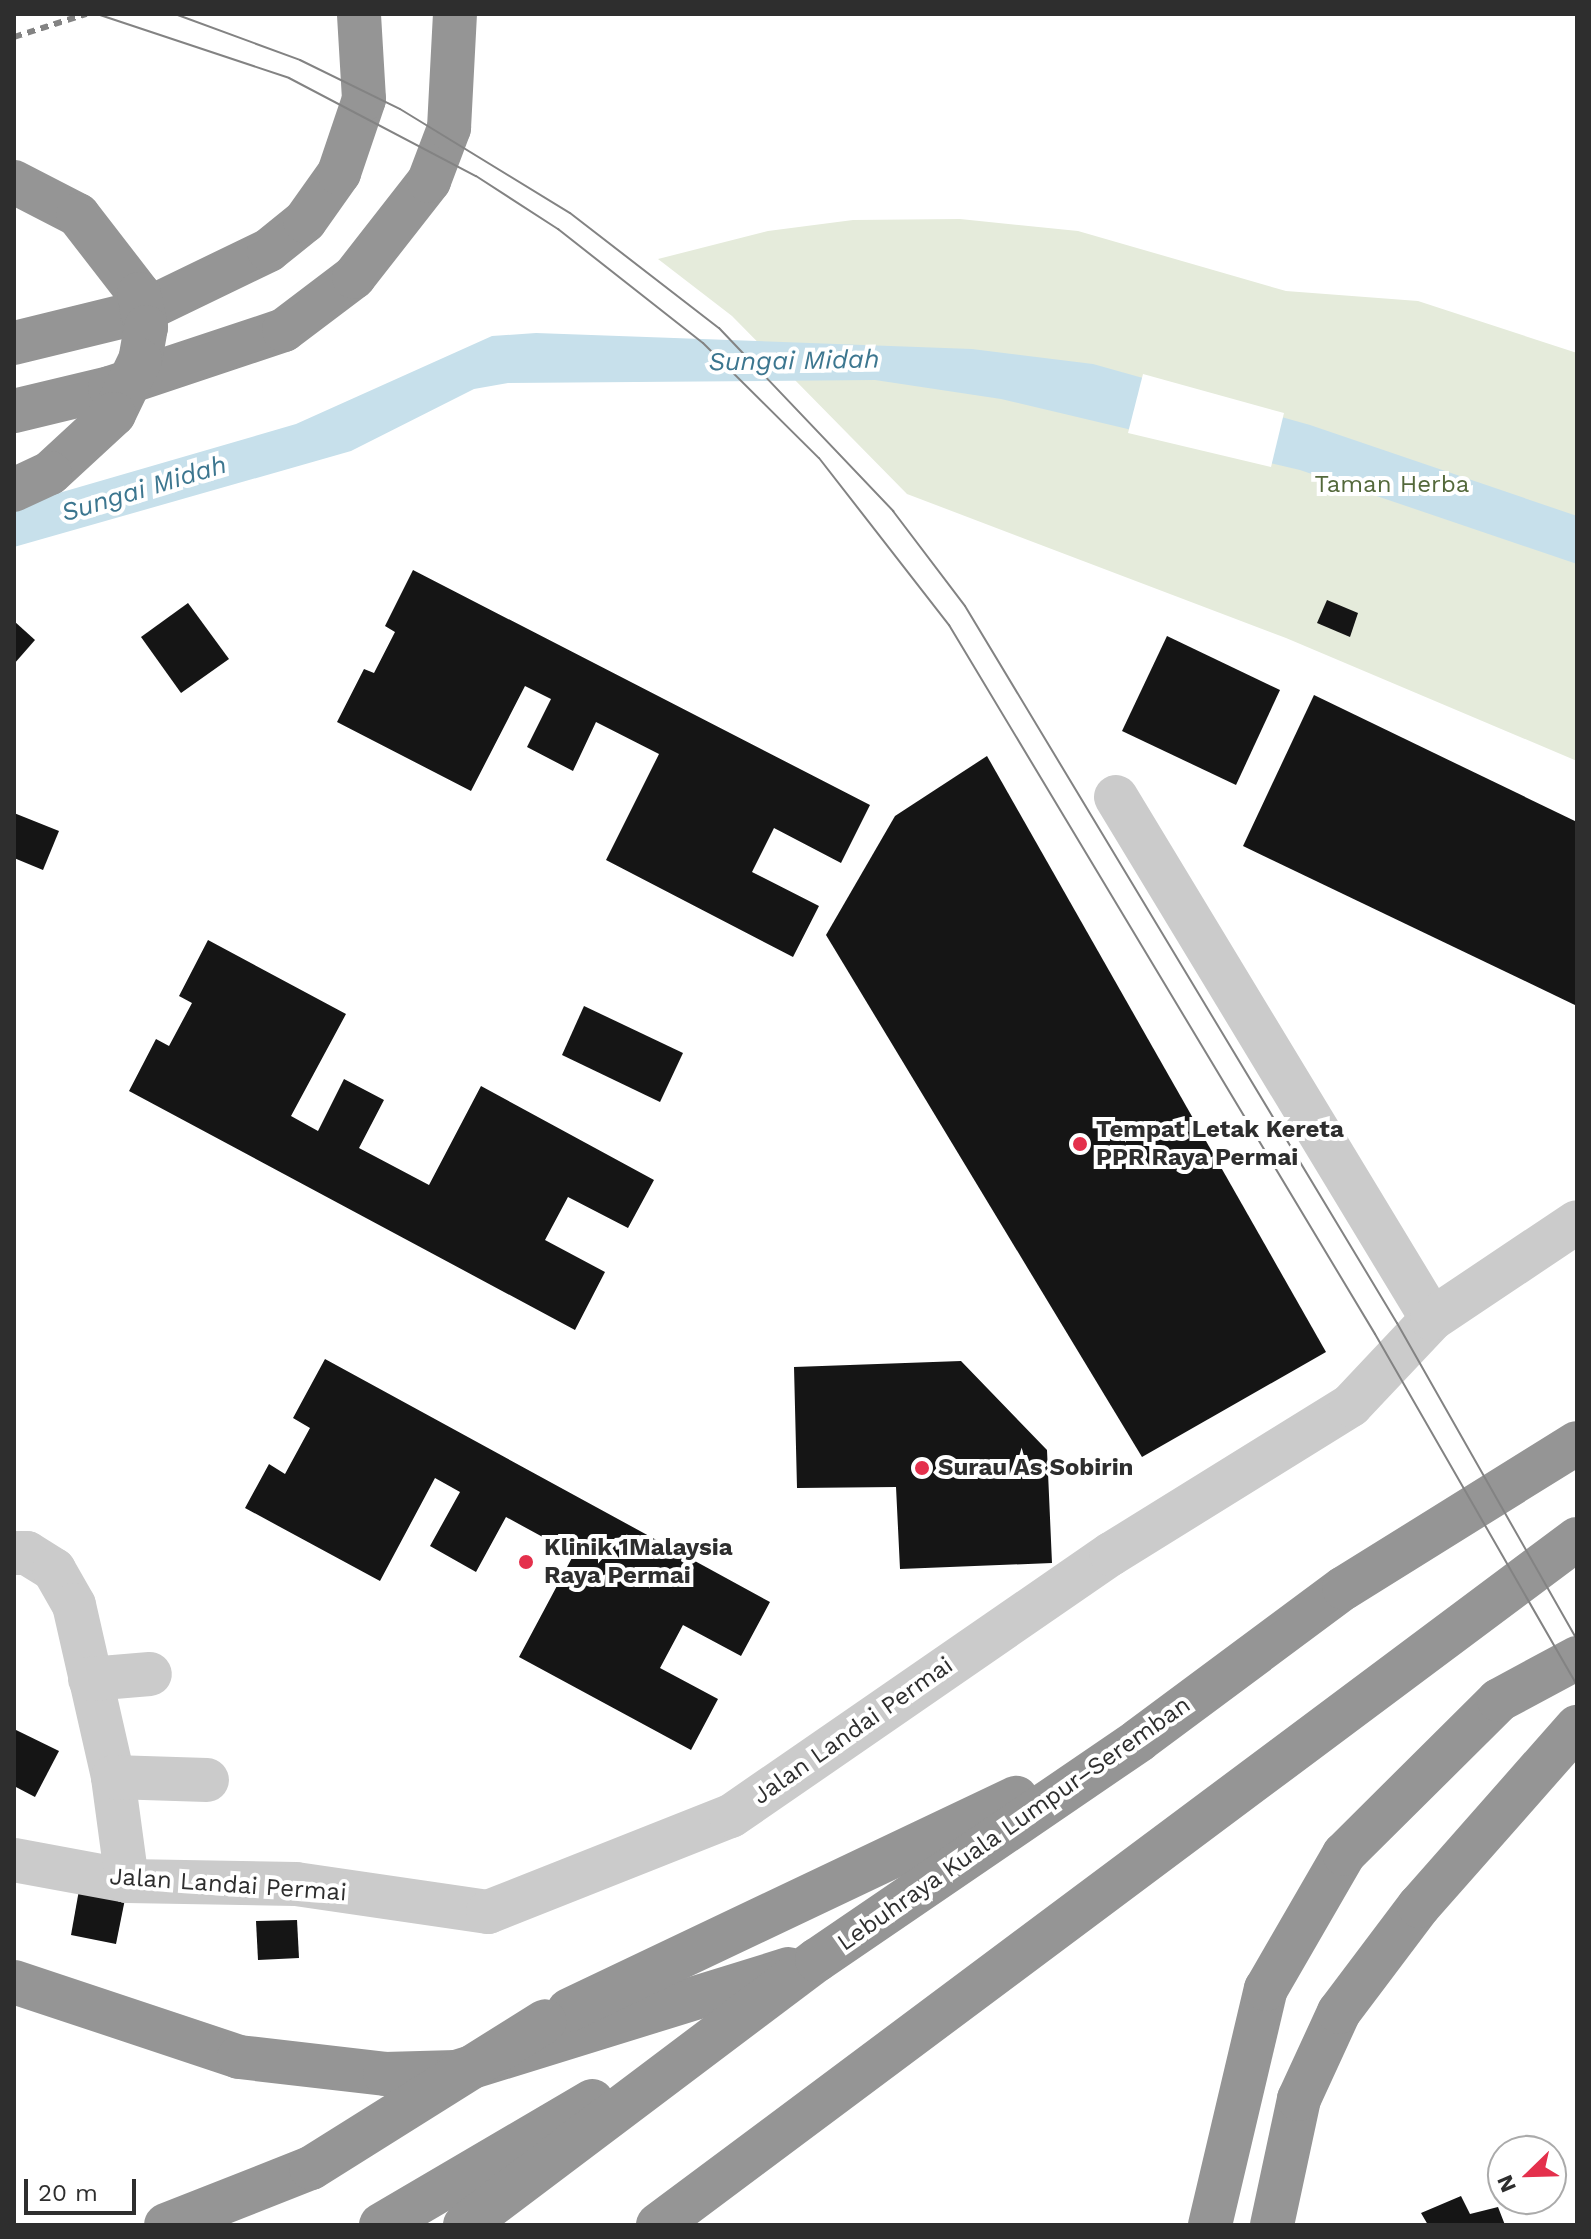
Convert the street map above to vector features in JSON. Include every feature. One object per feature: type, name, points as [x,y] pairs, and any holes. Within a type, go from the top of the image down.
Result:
[{"type":"highway","points":[[14,343],[141,312],[269,250],[305,221],[339,173],[366,74],[359,14]]},
{"type":"highway","points":[[14,411],[284,330],[354,277],[429,181],[444,142],[457,77],[455,14]]},
{"type":"highway","points":[[14,182],[78,215],[139,294],[146,327],[140,360],[114,414],[50,473],[14,490]]},
{"type":"highway","name":"Lebuhraya Kuala Lumpur–Seremban","points":[[465,2225],[817,1960],[1139,1740],[1344,1588],[1577,1443]]},
{"type":"highway","points":[[658,2225],[1577,1539]]},
{"type":"highway","points":[[1210,2223],[1266,1989],[1344,1854],[1499,1700],[1577,1658]]},
{"type":"highway","points":[[166,2225],[311,2168],[545,2021],[1139,1740]]},
{"type":"highway","points":[[1272,2225],[1299,2099],[1339,2012],[1419,1906],[1574,1740]]},
{"type":"highway","points":[[14,1982],[239,2057],[385,2074],[456,2072],[817,1960]]},
{"type":"highway","points":[[381,2225],[567,2110],[655,2080]]},
{"type":"street","points":[[1116,797],[1432,1319]]},
{"type":"street","name":"Jalan Landai Permai","points":[[14,1860],[127,1881],[296,1884],[488,1912],[731,1816],[1111,1554],[1351,1405],[1432,1319],[1577,1222]]},
{"type":"street","points":[[14,1553],[54,1570],[74,1605],[113,1777],[127,1881]]},
{"type":"street","points":[[90,1679],[150,1674]]},
{"type":"street","points":[[113,1777],[207,1780]]},
{"type":"green space","name":"Taman Herba","points":[[960,219],[1078,231],[1286,291],[1418,301],[1577,353],[1577,761],[1286,638],[907,494],[732,316],[658,259],[768,231],[853,220]]},
{"type":"water","name":"Sungai Midah","points":[[536,333],[972,349],[1093,364],[1310,425],[1577,516],[1577,564],[1300,470],[1001,399],[875,380],[508,383],[474,389],[351,451],[14,547],[14,506],[296,424],[492,336]]},
{"type":"pier","points":[[1143,374],[1284,413],[1271,467],[1128,433]]},
{"type":"building","points":[[413,570],[870,805],[841,863],[774,828],[752,872],[819,906],[793,957],[606,860],[659,754],[596,722],[573,771],[527,747],[551,699],[525,686],[471,791],[337,722],[364,669],[374,673],[395,632],[385,626]]},
{"type":"building","points":[[1327,600],[1358,613],[1350,637],[1317,623]]},
{"type":"building","points":[[188,603],[229,659],[181,693],[141,637]]},
{"type":"building","points":[[14,621],[35,640],[14,664]]},
{"type":"building","points":[[1167,636],[1280,690],[1236,785],[1122,731]]},
{"type":"building","points":[[1314,695],[1577,822],[1577,1006],[1243,846]]},
{"type":"building","name":"Tempat Letak Kereta PPR Raya Permai","points":[[987,756],[1326,1352],[1142,1457],[826,935],[895,816]]},
{"type":"building","points":[[14,813],[59,831],[43,870],[14,858]]},
{"type":"building","points":[[208,940],[346,1014],[291,1116],[318,1131],[344,1079],[384,1100],[359,1148],[429,1185],[481,1086],[654,1180],[628,1228],[568,1197],[545,1240],[605,1272],[575,1330],[129,1091],[156,1039],[169,1046],[192,1003],[179,996]]},
{"type":"building","points":[[584,1006],[683,1053],[660,1102],[562,1055]]},
{"type":"building","points":[[325,1359],[770,1602],[741,1656],[683,1625],[660,1668],[718,1699],[691,1750],[519,1657],[574,1554],[506,1517],[476,1572],[430,1546],[460,1492],[435,1478],[380,1581],[245,1508],[269,1464],[285,1474],[310,1428],[293,1418]]},
{"type":"building","name":"Surau As Sobirin","points":[[961,1361],[1047,1450],[1052,1563],[900,1569],[896,1487],[797,1488],[794,1367]]},
{"type":"building","points":[[14,1729],[59,1751],[35,1797],[14,1786]]},
{"type":"building","points":[[79,1890],[125,1899],[116,1944],[71,1935]]},
{"type":"building","points":[[297,1920],[299,1958],[258,1960],[256,1921]]},
{"type":"building","points":[[1461,2196],[1470,2214],[1487,2210],[1487,2215],[1501,2215],[1505,2225],[1428,2225],[1421,2213]]},
{"type":"tram line","points":[[97,14],[289,78],[476,176],[558,229],[703,343],[819,458],[949,625],[1375,1334],[1577,1685]]},
{"type":"tram line","points":[[175,14],[300,60],[400,109],[570,213],[719,328],[893,511],[965,606],[1397,1323],[1577,1640]]},
{"type":"railway","points":[[14,37],[86,14]]},
{"type":"place","name":"Tempat Letak Kereta PPR Raya Permai","points":[[1080,1144]]},
{"type":"place","name":"Surau As Sobirin","points":[[922,1468]]},
{"type":"place","name":"Klinik 1Malaysia Raya Permai","points":[[526,1562]]}]
